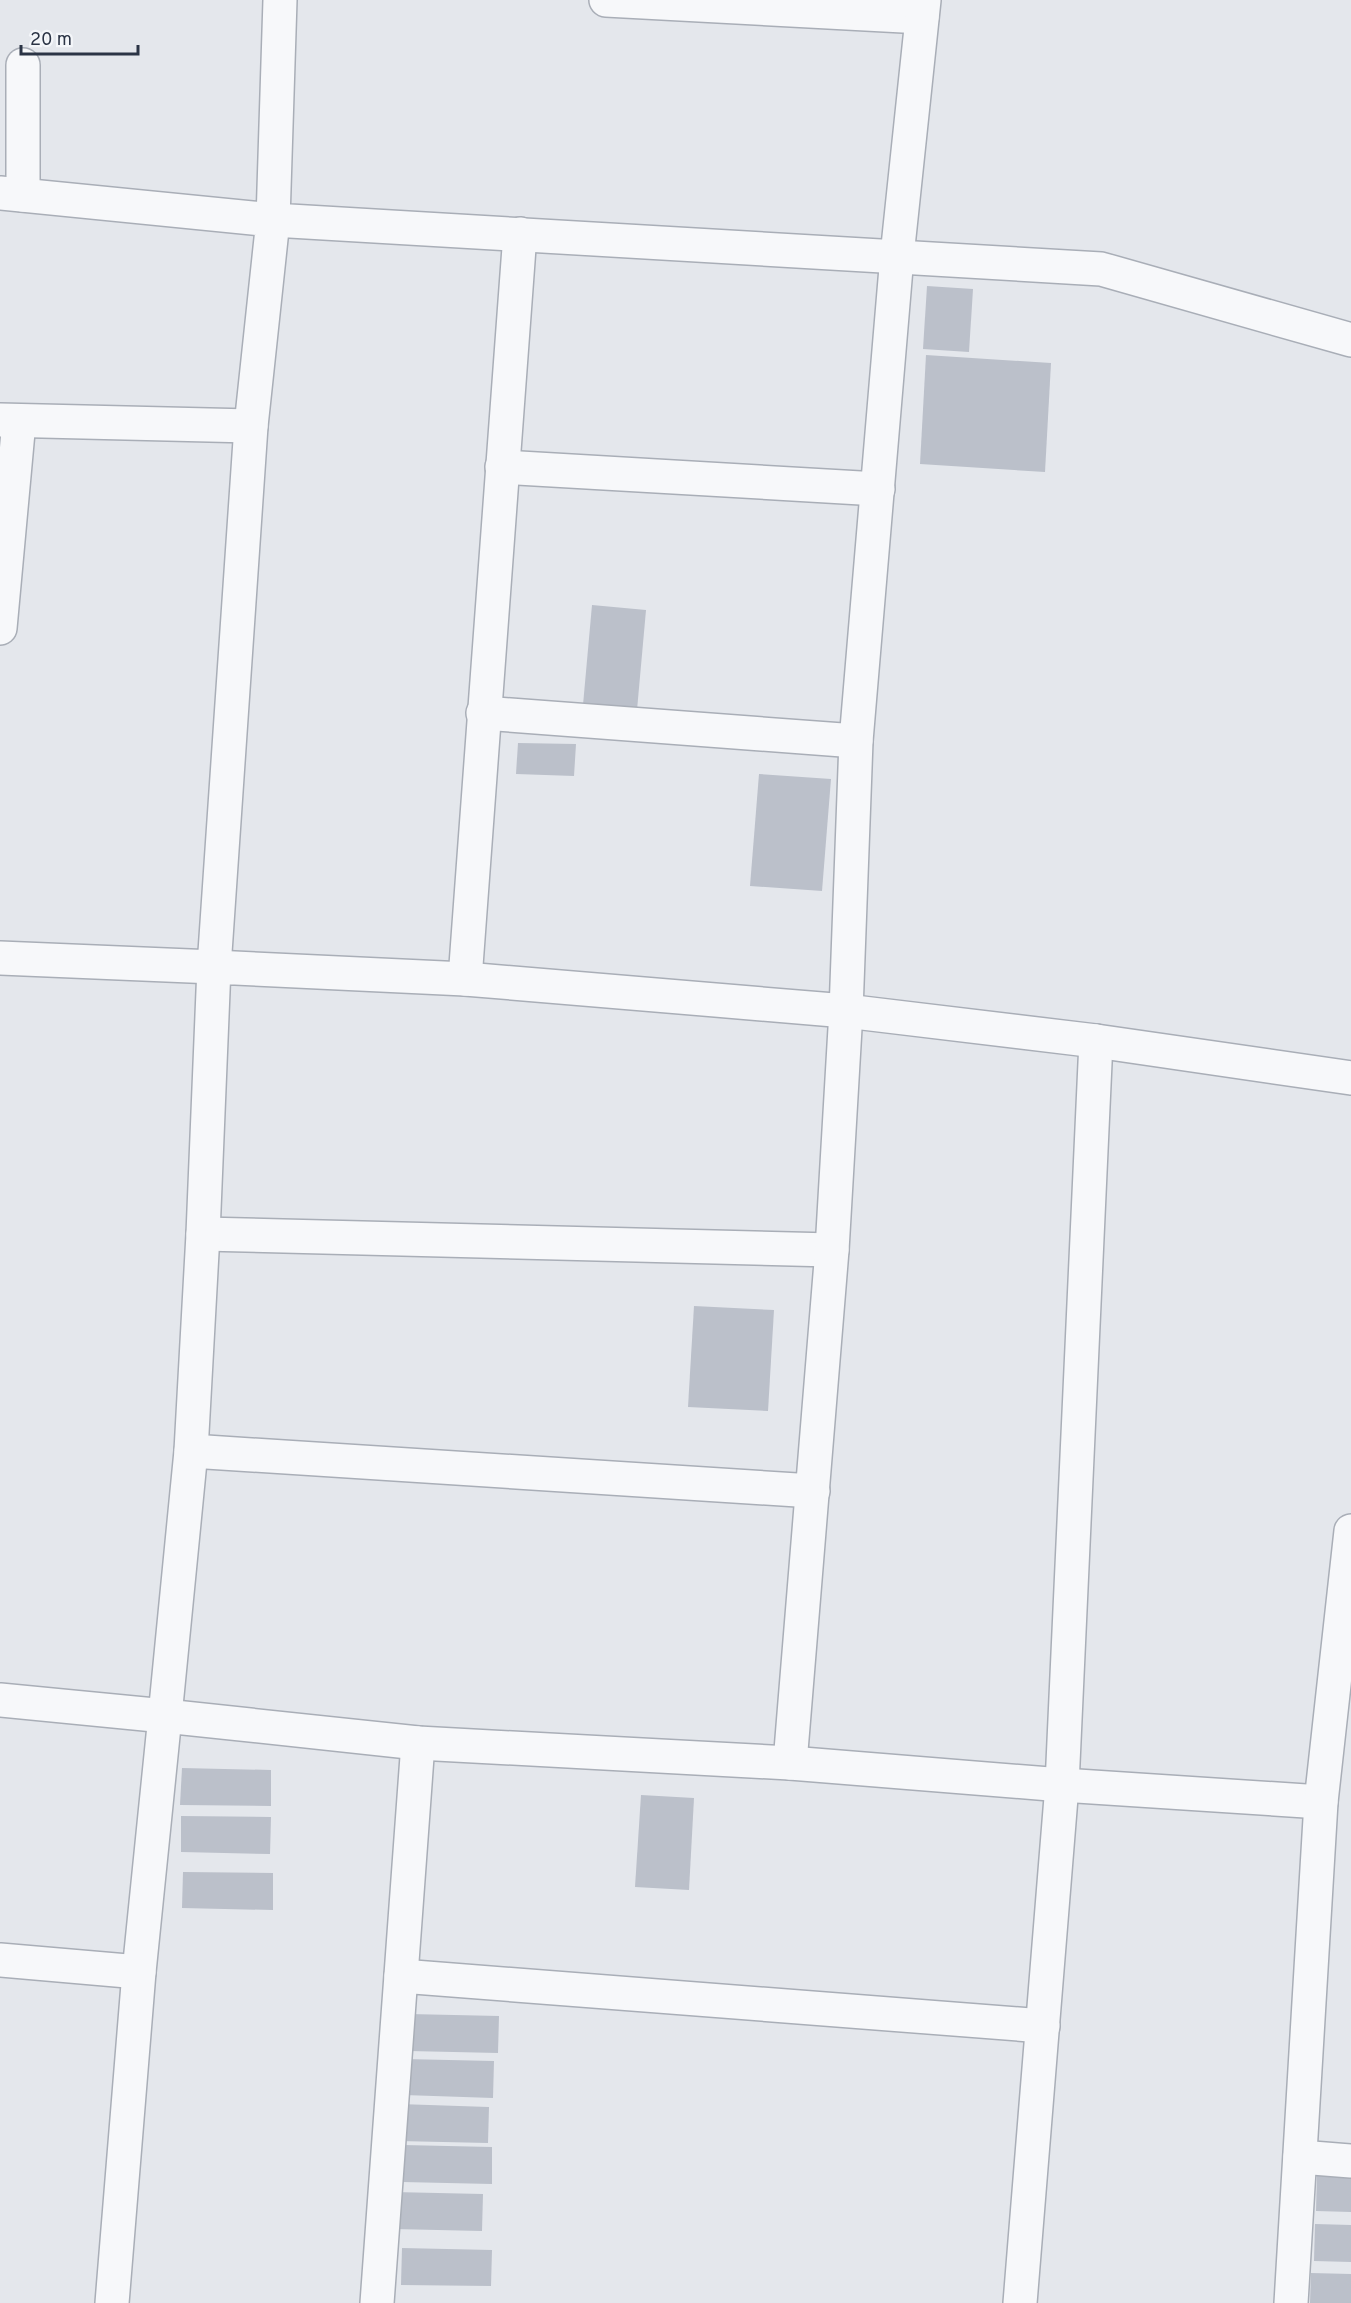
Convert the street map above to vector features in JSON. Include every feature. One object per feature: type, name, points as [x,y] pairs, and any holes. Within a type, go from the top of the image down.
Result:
[{"type":"street","points":[[112,2303],[139,1972],[191,1451],[203,1234],[213,967],[251,426],[273,220],[280,0]]},
{"type":"street","points":[[606,0],[923,9],[897,256],[856,741],[846,1011],[832,1250],[790,1763]]},
{"type":"street","points":[[23,65],[12,194],[273,220],[1101,269],[1351,340]]},
{"type":"street","points":[[465,979],[520,234]]},
{"type":"street","points":[[0,628],[9,421],[251,426]]},
{"type":"street","points":[[502,467],[878,489]]},
{"type":"street","points":[[483,713],[856,741]]},
{"type":"street","points":[[0,958],[465,979],[846,1011],[1096,1041],[1351,1078]]},
{"type":"street","points":[[1020,2303],[1062,1785],[1096,1041]]},
{"type":"street","points":[[203,1234],[832,1250]]},
{"type":"street","points":[[191,1451],[813,1491]]},
{"type":"street","points":[[1291,2303],[1321,1802],[1351,1531]]},
{"type":"street","points":[[0,1700],[418,1743],[790,1763],[1062,1785],[1321,1802]]},
{"type":"street","points":[[377,2303],[418,1743]]},
{"type":"street","points":[[0,1960],[139,1972]]},
{"type":"street","points":[[401,1976],[1043,2026]]},
{"type":"street","points":[[1300,2157],[1351,2161]]},
{"type":"building","points":[[927,286],[973,289],[969,352],[923,349]]},
{"type":"building","points":[[926,355],[1051,363],[1045,472],[920,464]]},
{"type":"building","points":[[592,605],[646,610],[637,710],[583,705]]},
{"type":"building","points":[[518,743],[576,744],[574,776],[516,774]]},
{"type":"building","points":[[759,774],[831,779],[822,891],[750,886]]},
{"type":"building","points":[[694,1306],[774,1310],[768,1411],[688,1407]]},
{"type":"building","points":[[182,1768],[271,1770],[271,1806],[180,1805]]},
{"type":"building","points":[[641,1795],[694,1798],[689,1890],[635,1887]]},
{"type":"building","points":[[181,1816],[271,1817],[270,1854],[181,1852]]},
{"type":"building","points":[[183,1872],[273,1873],[273,1910],[182,1908]]},
{"type":"building","points":[[409,2014],[499,2016],[498,2053],[409,2051]]},
{"type":"building","points":[[404,2059],[494,2061],[493,2098],[404,2095]]},
{"type":"building","points":[[399,2104],[489,2107],[488,2143],[398,2141]]},
{"type":"building","points":[[403,2145],[492,2147],[492,2184],[402,2182]]},
{"type":"building","points":[[1317,2174],[1351,2175],[1351,2212],[1316,2211]]},
{"type":"building","points":[[393,2192],[483,2194],[482,2231],[393,2229]]},
{"type":"building","points":[[1315,2224],[1351,2225],[1351,2262],[1314,2261]]},
{"type":"building","points":[[402,2248],[492,2250],[491,2286],[401,2285]]},
{"type":"building","points":[[1311,2273],[1351,2274],[1351,2303],[1310,2303]]}]
